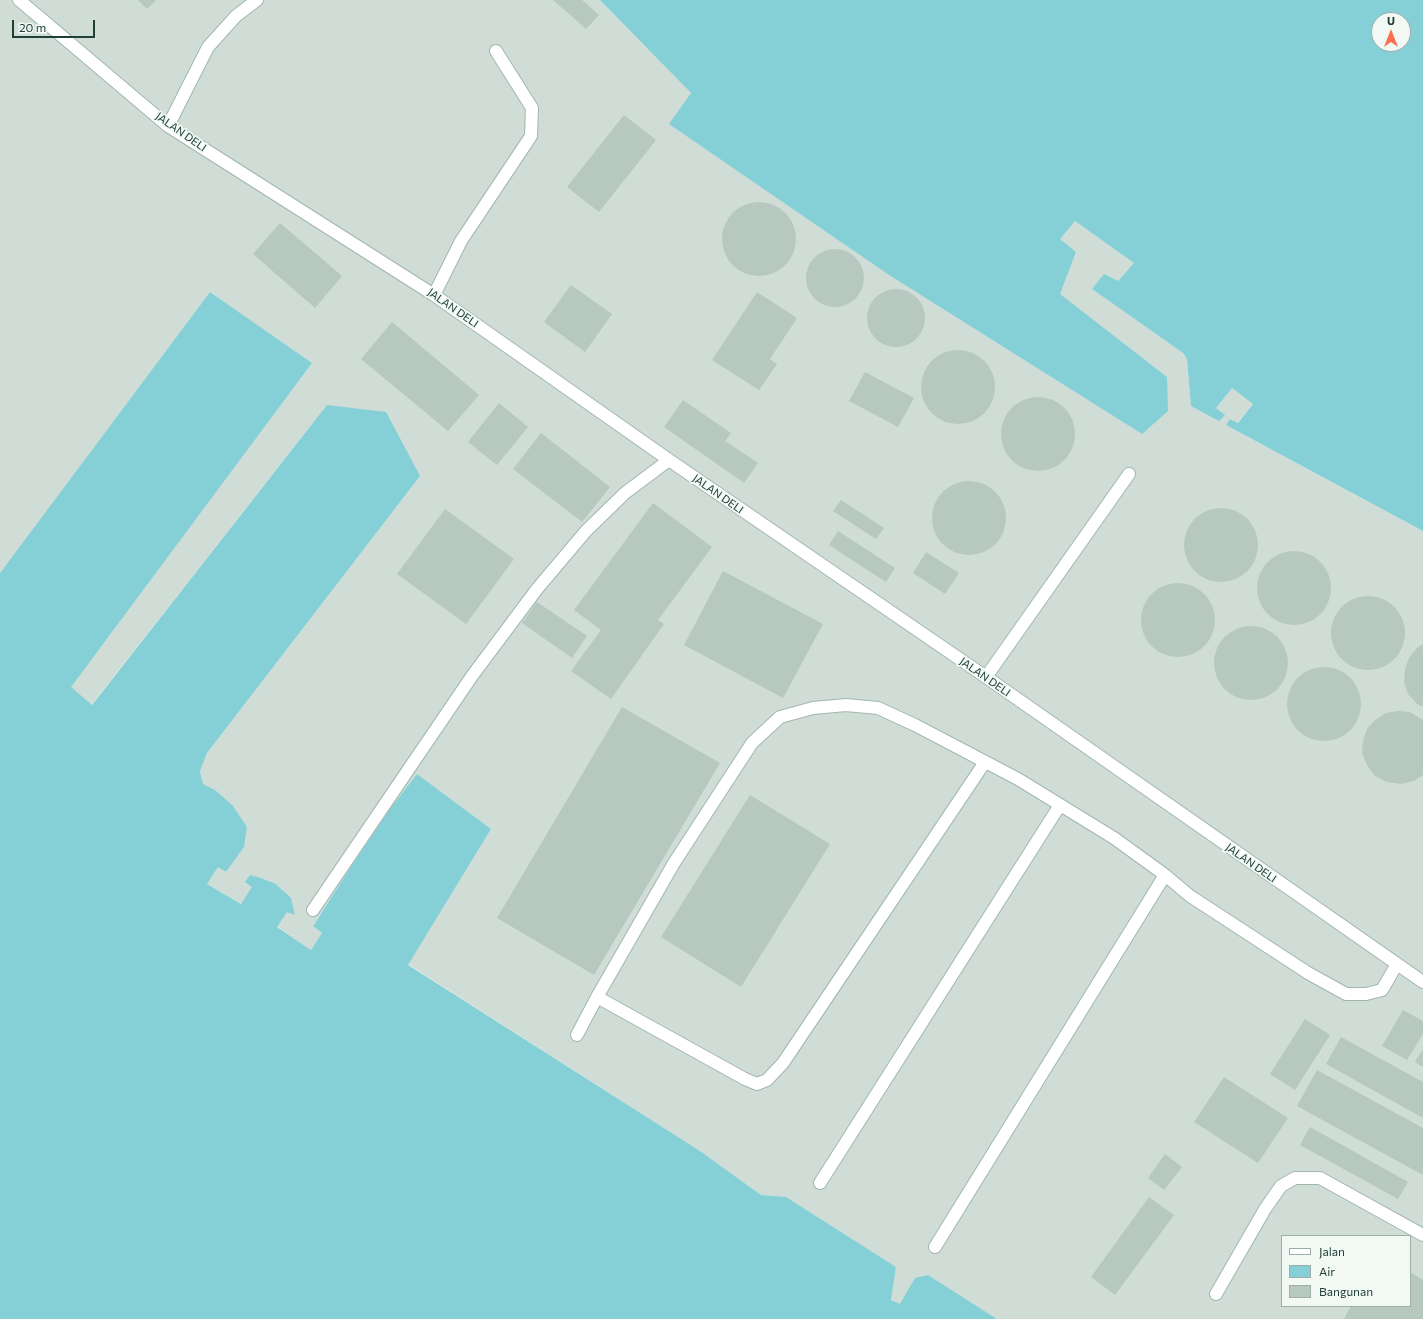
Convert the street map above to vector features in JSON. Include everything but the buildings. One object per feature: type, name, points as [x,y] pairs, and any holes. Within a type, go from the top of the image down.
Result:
[{"type":"lane","name":"JALAN DELI","points":[[19,0],[168,126],[434,295],[669,460],[986,677],[1423,982]]},
{"type":"lane","points":[[168,126],[208,47],[236,16],[257,0]]},
{"type":"lane","points":[[434,295],[461,241],[531,136],[532,108],[496,51]]},
{"type":"lane","points":[[313,910],[472,676],[537,589],[586,531],[625,493],[669,460]]},
{"type":"lane","points":[[986,677],[1129,474]]},
{"type":"lane","points":[[577,1035],[597,997],[674,864],[752,743],[780,717],[813,708],[839,705],[878,708],[915,725],[1018,779],[1114,838],[1165,875],[1196,900],[1308,973],[1346,994],[1366,994],[1382,990],[1397,964]]},
{"type":"lane","points":[[597,997],[745,1078],[758,1084],[767,1080],[783,1064],[985,762]]},
{"type":"lane","points":[[820,1183],[1060,805]]},
{"type":"lane","points":[[935,1247],[1165,875]]},
{"type":"lane","points":[[1216,1294],[1265,1209],[1281,1186],[1295,1178],[1320,1178],[1423,1235]]},
{"type":"shaded area","points":[[0,0],[600,0],[691,93],[670,124],[889,275],[1142,434],[1167,377],[1059,294],[1076,252],[1059,239],[1075,221],[1134,263],[1118,281],[1092,289],[1183,353],[1187,359],[1191,406],[1216,408],[1232,388],[1253,404],[1237,423],[1230,419],[1226,425],[1423,531],[1423,1319],[997,1319],[928,1275],[915,1279],[900,1305],[891,1299],[896,1267],[786,1197],[761,1195],[700,1151],[408,964],[491,829],[417,774],[389,810],[313,925],[322,933],[311,950],[277,926],[287,911],[295,915],[282,888],[276,884],[261,878],[252,887],[242,904],[207,884],[218,867],[226,872],[244,847],[247,827],[215,790],[203,784],[200,771],[207,753],[420,476],[327,405],[91,705],[70,687],[312,363],[210,292],[0,573]]},
{"type":"water","points":[[600,0],[1423,0],[1423,531],[1226,425],[1230,419],[1238,423],[1253,404],[1232,388],[1216,408],[1225,415],[1219,421],[1191,406],[1187,359],[1183,353],[1092,289],[1104,274],[1118,281],[1134,263],[1075,221],[1060,239],[1076,252],[1060,294],[1167,377],[1168,411],[1142,434],[889,275],[669,124],[691,93]]},
{"type":"water","points":[[210,292],[312,363],[71,687],[92,705],[327,405],[386,412],[420,476],[207,753],[200,771],[203,784],[215,790],[233,806],[247,827],[244,847],[226,872],[218,867],[207,884],[241,904],[252,887],[245,882],[250,875],[276,884],[291,898],[295,915],[287,912],[277,927],[311,950],[322,933],[313,926],[389,810],[417,774],[491,829],[408,965],[700,1151],[761,1195],[786,1197],[896,1267],[891,1300],[900,1304],[915,1278],[928,1275],[997,1319],[0,1319],[0,573]]}]
